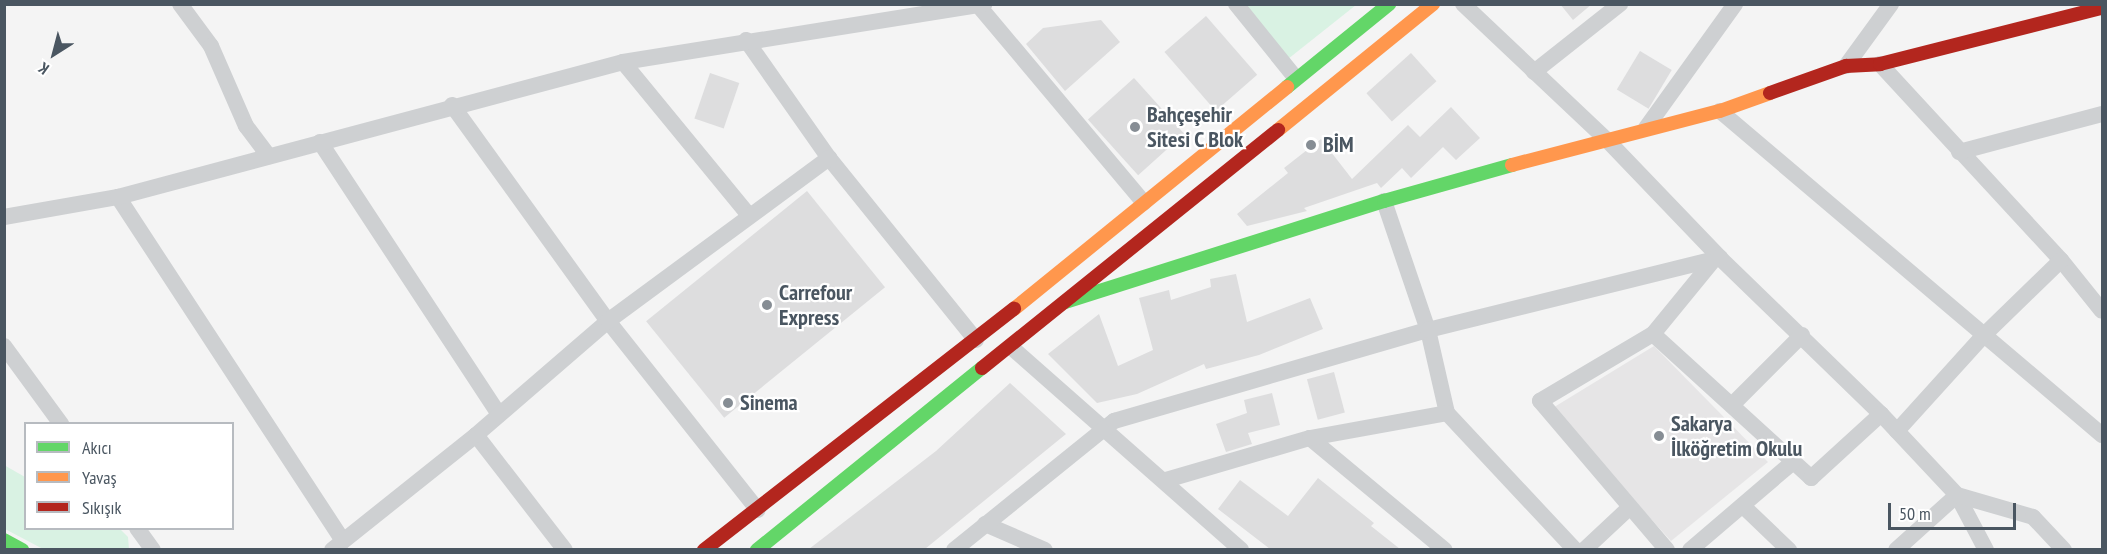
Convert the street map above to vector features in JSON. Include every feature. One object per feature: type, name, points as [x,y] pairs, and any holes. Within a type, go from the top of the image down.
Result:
[{"type":"main road","points":[[704,549],[758,510],[994,326],[1295,78],[1389,4]]},
{"type":"main road","points":[[757,549],[1011,347],[1433,4]]},
{"type":"main road","points":[[1065,302],[1384,201],[1646,128],[1720,111],[1845,66],[1880,64],[2103,8]]},
{"type":"main road","points":[[994,326],[1011,347]]},
{"type":"main road","points":[[976,340],[993,361]]},
{"type":"main road","points":[[4,540],[22,549]]},
{"type":"street","points":[[180,4],[211,46],[246,126],[269,156]]},
{"type":"street","points":[[4,217],[118,197],[452,105],[623,62],[746,40],[984,4]]},
{"type":"street","points":[[1236,4],[1295,78]]},
{"type":"street","points":[[1463,4],[1607,140],[1716,260],[1802,335],[1881,414],[1957,495],[1986,549]]},
{"type":"street","points":[[1534,72],[1620,4]]},
{"type":"street","points":[[1646,128],[1735,4]]},
{"type":"street","points":[[1845,66],[1891,4]]},
{"type":"street","points":[[978,5],[1144,203]]},
{"type":"street","points":[[746,40],[829,158],[976,340]]},
{"type":"street","points":[[623,62],[748,214]]},
{"type":"street","points":[[1880,64],[2061,260],[2103,311]]},
{"type":"street","points":[[452,105],[608,321],[758,510]]},
{"type":"street","points":[[1720,111],[2103,435]]},
{"type":"street","points":[[1959,152],[2103,114]]},
{"type":"street","points":[[320,142],[499,414]]},
{"type":"street","points":[[118,197],[338,545],[476,435],[608,321],[748,214],[829,158]]},
{"type":"street","points":[[1384,201],[1428,330],[1447,413],[1575,549]]},
{"type":"street","points":[[954,549],[1114,421],[1428,330],[1716,260]]},
{"type":"street","points":[[1667,549],[1629,508],[1540,401],[1653,333],[1716,260]]},
{"type":"street","points":[[1897,431],[1984,335],[2061,260]]},
{"type":"street","points":[[1653,333],[1811,478],[1881,414]]},
{"type":"street","points":[[1732,405],[1802,335]]},
{"type":"street","points":[[4,346],[60,422]]},
{"type":"street","points":[[1011,347],[1102,429],[1166,480],[1242,549]]},
{"type":"street","points":[[1166,480],[1310,438],[1447,413]]},
{"type":"street","points":[[476,435],[565,549]]},
{"type":"street","points":[[1310,438],[1445,549]]},
{"type":"street","points":[[1689,549],[1743,506],[1792,462]]},
{"type":"street","points":[[1896,549],[1957,495]]},
{"type":"street","points":[[1957,495],[2033,517],[2064,549]]},
{"type":"street","points":[[1743,506],[1789,549]]},
{"type":"street","points":[[1584,549],[1629,508]]},
{"type":"street","points":[[985,524],[1045,549]]},
{"type":"street","points":[[139,530],[153,549]]},
{"type":"shaded area","name":"Sakarya İlköğretim Okulu","points":[[1654,346],[1768,462],[1671,541],[1551,409]]},
{"type":"green space","points":[[1245,5],[1356,5],[1288,59]]},
{"type":"green space","points":[[4,465],[24,476],[24,530],[121,530],[128,537],[129,549],[43,549],[5,529]]},
{"type":"building","points":[[1560,4],[1592,4],[1573,20]]},
{"type":"building","points":[[1206,16],[1257,75],[1216,111],[1164,52]]},
{"type":"building","points":[[1101,20],[1120,42],[1065,91],[1026,44],[1043,28]]},
{"type":"building","points":[[1640,51],[1672,70],[1649,109],[1617,90]]},
{"type":"building","points":[[1411,53],[1436,81],[1392,121],[1366,93]]},
{"type":"building","points":[[710,73],[739,83],[724,128],[694,118]]},
{"type":"building","name":"Bahçeşehir Sitesi C Blok","points":[[1134,78],[1184,134],[1138,175],[1088,119]]},
{"type":"building","points":[[1451,107],[1480,138],[1456,160],[1443,147],[1411,178],[1402,168],[1381,188],[1377,183],[1304,208],[1307,211],[1247,226],[1237,214],[1288,173],[1284,168],[1321,139],[1352,179],[1408,125],[1420,137]]},
{"type":"building","name":"Carrefour Express","points":[[807,191],[885,287],[724,418],[646,321]]},
{"type":"building","points":[[1236,274],[1247,322],[1310,298],[1323,329],[1259,355],[1206,369],[1204,364],[1137,394],[1097,403],[1048,354],[1099,314],[1118,366],[1153,350],[1139,298],[1169,290],[1171,300],[1211,287],[1210,279]]},
{"type":"building","points":[[1334,372],[1345,413],[1318,420],[1307,379]]},
{"type":"building","points":[[1010,383],[1066,434],[925,549],[809,549],[936,451]]},
{"type":"building","points":[[1272,393],[1280,425],[1248,433],[1252,444],[1226,452],[1216,424],[1247,413],[1244,400]]},
{"type":"building","points":[[1318,478],[1374,523],[1371,526],[1400,549],[1270,549],[1218,509],[1240,480],[1288,516]]},
{"type":"traffic: fast","points":[[1287,87],[1389,4]]},
{"type":"traffic: fast","points":[[1065,302],[1384,201],[1512,165]]},
{"type":"traffic: fast","points":[[757,550],[982,368]]},
{"type":"traffic: fast","points":[[4,540],[22,550]]},
{"type":"traffic: slow","points":[[1278,130],[1433,4]]},
{"type":"traffic: slow","points":[[1014,309],[1287,87]]},
{"type":"traffic: slow","points":[[1512,165],[1720,111],[1770,93]]},
{"type":"traffic: jam","points":[[1770,93],[1846,66],[1880,64],[2102,8]]},
{"type":"traffic: jam","points":[[982,368],[1278,130]]},
{"type":"traffic: jam","points":[[704,550],[1014,309]]},
{"type":"place","name":"Bahçeşehir Sitesi C Blok","points":[[1135,127]]},
{"type":"place","name":"BİM","points":[[1311,145]]},
{"type":"place","name":"Carrefour Express","points":[[767,305]]},
{"type":"place","name":"Sinema","points":[[728,403]]},
{"type":"place","name":"Sakarya İlköğretim Okulu","points":[[1659,436]]}]
